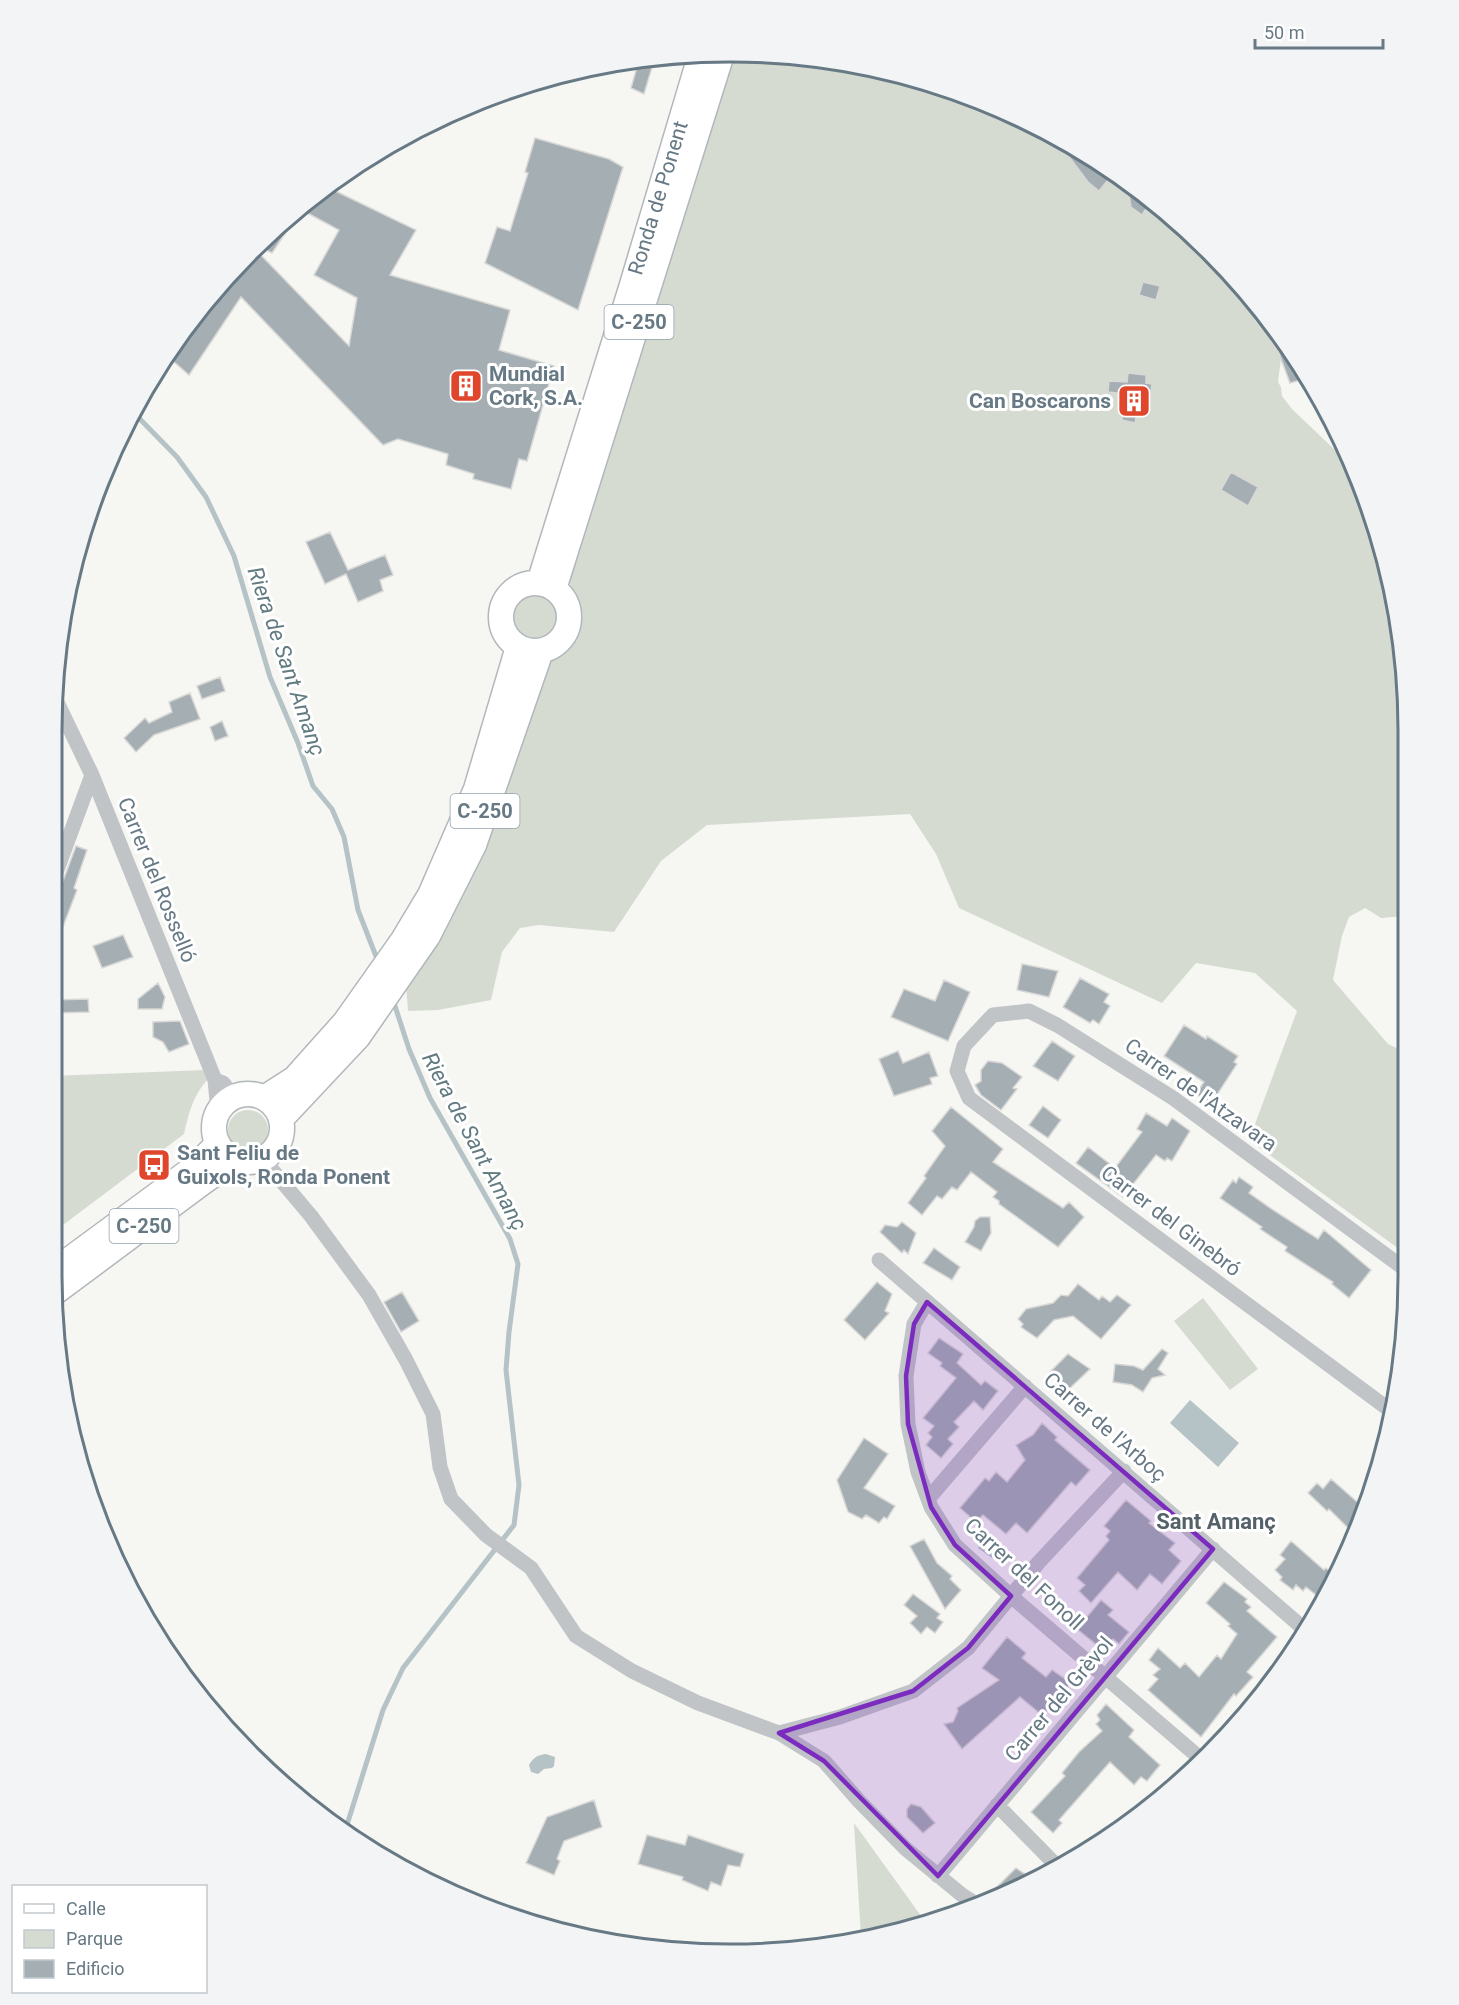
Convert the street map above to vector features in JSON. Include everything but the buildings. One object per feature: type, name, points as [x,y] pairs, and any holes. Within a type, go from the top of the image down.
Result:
[{"type":"main road","name":"C-250","points":[[546,586],[602,441],[719,62]]},
{"type":"main road","name":"Ronda de Ponent","points":[[546,586],[698,63]]},
{"type":"main road","points":[[527,584],[546,586],[562,597],[567,607],[568,624],[564,635],[556,644],[530,649],[509,639],[503,630],[501,618],[508,597],[516,589],[527,584]]},
{"type":"main road","name":"C-250","points":[[281,1119],[352,1030],[407,951],[476,789],[530,649]]},
{"type":"main road","name":"C-250","points":[[264,1098],[295,1078],[352,1030]]},
{"type":"main road","points":[[249,1094],[264,1098],[275,1107],[281,1119],[282,1131],[279,1143],[263,1159],[249,1162],[235,1160],[225,1154],[217,1144],[213,1127],[226,1104],[249,1094]]},
{"type":"main road","name":"C-250","points":[[62,1265],[196,1166],[217,1144]]},
{"type":"main road","name":"C-250","points":[[62,1287],[235,1160]]},
{"type":"street","name":"Carrer del Rosselló","points":[[62,713],[92,775],[226,1104]]},
{"type":"street","points":[[62,856],[92,775]]},
{"type":"street","name":"Carrer de l'Atzavara","points":[[964,1046],[993,1015],[1029,1011],[1057,1025],[1173,1098],[1398,1264]]},
{"type":"street","name":"Carrer del Ginebró","points":[[964,1046],[957,1071],[969,1098],[1385,1406]]},
{"type":"street","name":"Carrer del Rosselló","points":[[215,1080],[223,1083],[226,1104]]},
{"type":"street","points":[[263,1159],[311,1216],[369,1295],[406,1360],[433,1414],[440,1467],[451,1499],[486,1535],[531,1568],[576,1636],[632,1671],[698,1703],[779,1733],[824,1761],[906,1849],[969,1899]]},
{"type":"street","name":"Carrer de l'Arboç","points":[[879,1260],[1299,1624]]},
{"type":"street","name":"Carrer del Fonoll","points":[[927,1302],[914,1324],[906,1376],[908,1424],[918,1472],[928,1500],[955,1545],[1195,1754]]},
{"type":"street","points":[[928,1500],[1025,1386]]},
{"type":"street","points":[[779,1733],[840,1717],[913,1691],[968,1648],[1039,1562],[1124,1471]]},
{"type":"street","name":"Carrer del Grèvol","points":[[938,1876],[1213,1549]]},
{"type":"street","points":[[997,1805],[1051,1860]]},
{"type":"highlighted area","points":[[927,1302],[1213,1549],[938,1876],[824,1761],[779,1733],[913,1691],[968,1648],[1011,1596],[955,1545],[931,1507],[908,1424],[906,1376],[914,1324]]},
{"type":"green space","points":[[731,62],[817,67],[860,74],[902,84],[985,112],[1025,130],[1101,174],[1170,227],[1232,289],[1282,353],[1278,382],[1282,396],[1292,409],[1337,452],[1362,515],[1385,599],[1392,642],[1398,730],[1398,917],[1381,918],[1365,908],[1349,917],[1342,936],[1333,980],[1388,1044],[1398,1049],[1398,1248],[1249,1140],[1297,1011],[1255,973],[1196,963],[1162,1003],[959,908],[936,854],[910,814],[707,825],[661,861],[614,932],[539,925],[520,928],[502,952],[491,1000],[438,1010],[408,1011],[406,985],[540,669],[559,652],[574,631],[576,615],[569,576]]},
{"type":"green space","points":[[535,595],[550,602],[557,617],[550,632],[535,639],[520,632],[513,617],[520,602]]},
{"type":"green space","points":[[205,1070],[208,1079],[192,1105],[184,1134],[62,1226],[62,1076]]},
{"type":"green space","points":[[248,1110],[256,1111],[262,1116],[267,1122],[267,1138],[262,1144],[256,1149],[248,1150],[240,1149],[234,1144],[229,1138],[228,1130],[229,1122],[234,1116],[240,1111]]},
{"type":"green space","points":[[1203,1298],[1258,1369],[1230,1390],[1174,1321]]},
{"type":"green space","points":[[854,1823],[921,1915],[861,1931]]},
{"type":"shaded area","points":[[1190,1400],[1239,1443],[1218,1467],[1170,1423]]},
{"type":"shaded area","points":[[990,1534],[1012,1557],[1002,1565],[978,1548]]},
{"type":"shaded area","points":[[546,1754],[555,1757],[554,1766],[538,1774],[531,1772],[529,1765],[532,1760]]},
{"type":"waterway","name":"Riera de Sant Amanç","points":[[139,418],[177,457],[206,497],[234,556],[270,677],[298,743],[313,786],[332,809],[344,837],[358,910],[379,964]]},
{"type":"waterway","name":"Riera de Sant Amanç","points":[[348,1823],[383,1710],[403,1668],[514,1525],[519,1485],[506,1370],[518,1264],[510,1239],[430,1098],[409,1049],[393,1000]]},
{"type":"place","name":"Mundial Cork, S.A.","points":[[466,386]]},
{"type":"place","name":"Can Boscarons","points":[[1134,401]]},
{"type":"place","name":"Sant Feliu de Guixols, Ronda Ponent","points":[[154,1165]]},
{"type":"district","name":"Sant Amanç","points":[[1216,1521]]}]
